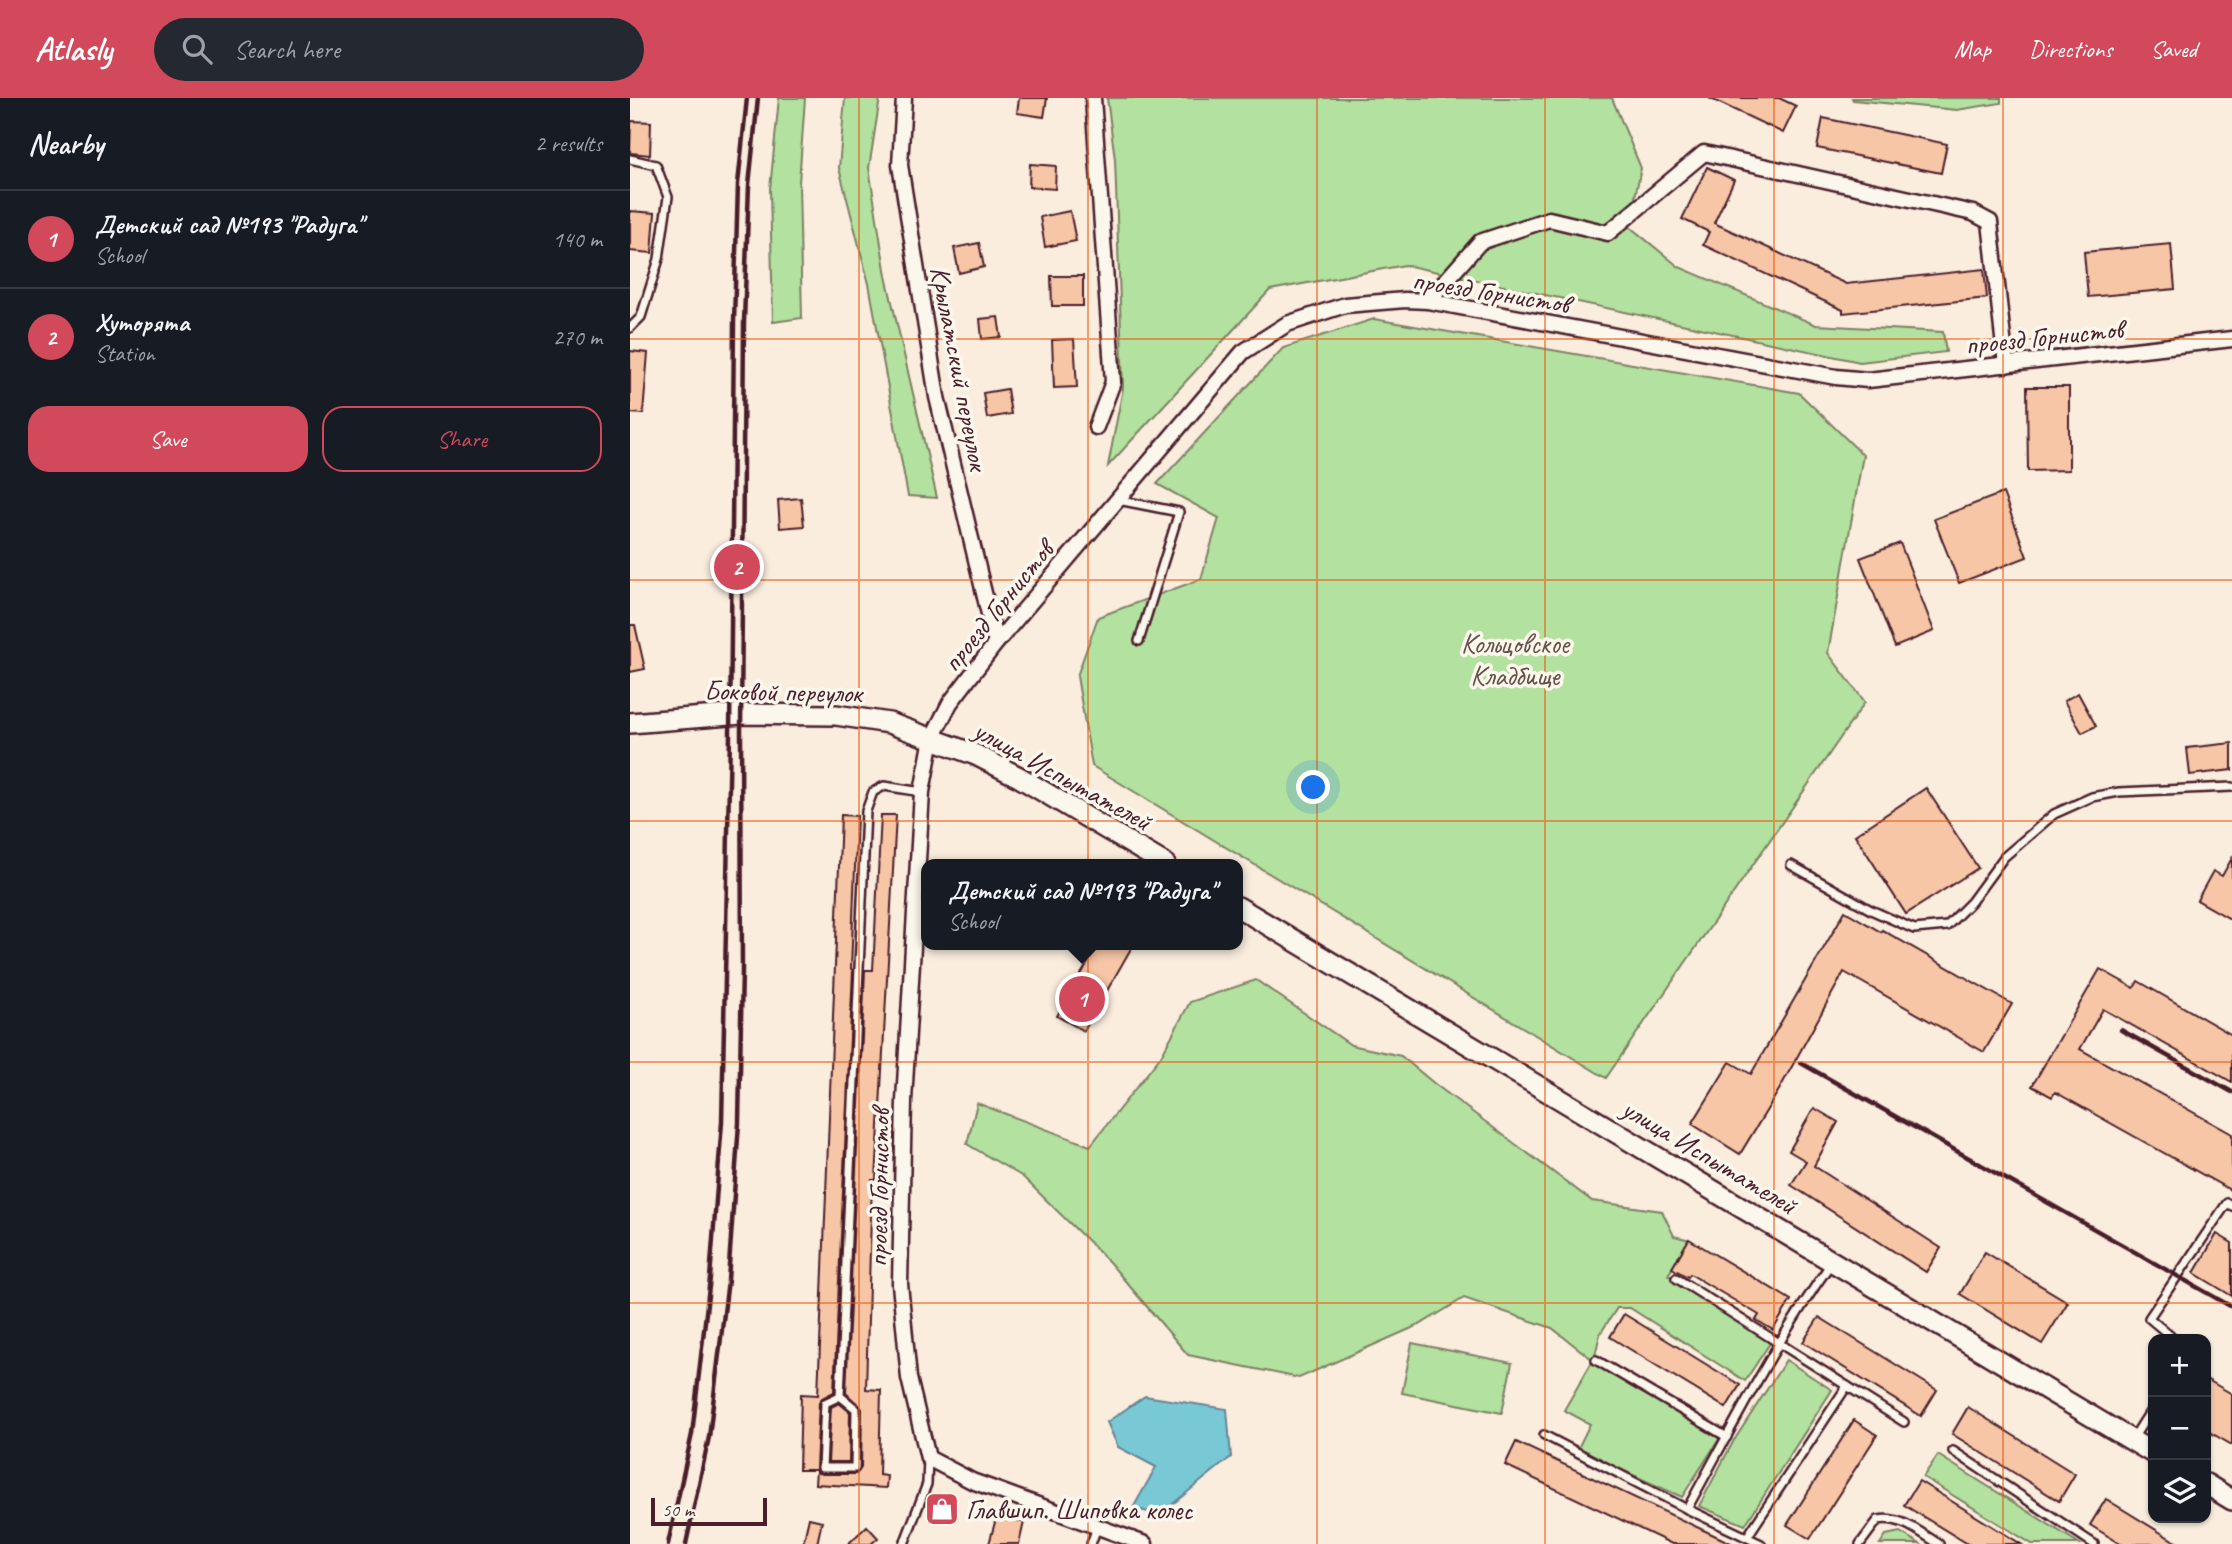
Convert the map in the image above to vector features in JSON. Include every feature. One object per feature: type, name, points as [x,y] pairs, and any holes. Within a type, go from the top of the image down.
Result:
[{"type":"main road","name":"Боковой переулок","points":[[630,723],[741,714],[836,715],[889,723],[932,738]]},
{"type":"main road","name":"улица Испытателей","points":[[932,738],[976,755],[1019,777],[1158,859]]},
{"type":"main road","name":"улица Испытателей","points":[[1243,910],[2148,1450]]},
{"type":"main road","points":[[2211,1487],[2232,1500]]},
{"type":"street","name":"Крылатский переулок","points":[[904,98],[900,165],[937,397],[996,643]]},
{"type":"street","points":[[1093,98],[1112,382],[1096,427]]},
{"type":"street","points":[[1428,301],[1480,242],[1549,219],[1608,233],[1704,153],[1973,213],[1990,222],[2006,365]]},
{"type":"street","name":"проезд Горнистов","points":[[928,1458],[909,1378],[900,1284],[904,1101],[922,792],[932,738],[950,703],[996,643],[1243,352],[1287,324],[1345,305],[1405,300],[1428,301],[1836,377],[1868,380],[2232,339]]},
{"type":"street","points":[[928,1458],[972,1481],[1144,1544]]},
{"type":"lane","points":[[630,159],[656,165],[668,197],[659,259],[641,317],[630,328]]},
{"type":"lane","points":[[1117,500],[1179,512],[1139,641]]},
{"type":"lane","points":[[840,1396],[866,811],[873,792],[884,786],[922,792]]},
{"type":"lane","points":[[1791,865],[1871,910],[1914,929],[1947,926],[1971,902],[2004,857],[2054,814],[2092,797],[2119,792],[2232,787]]},
{"type":"lane","points":[[2168,1334],[2149,1318],[2227,1203],[2232,1206]]},
{"type":"lane","points":[[1687,1509],[1779,1344],[1833,1261]]},
{"type":"lane","points":[[1676,1278],[1904,1422]]},
{"type":"lane","points":[[1595,1360],[1727,1437]]},
{"type":"lane","points":[[1747,1537],[1847,1387]]},
{"type":"lane","points":[[840,1396],[856,1409],[855,1468],[822,1468],[825,1403],[840,1396]]},
{"type":"lane","points":[[2131,1440],[2148,1414]]},
{"type":"lane","points":[[1544,1436],[1761,1544]]},
{"type":"lane","points":[[1953,1451],[2094,1544]]},
{"type":"lane","points":[[904,1544],[927,1484],[928,1458]]},
{"type":"lane","points":[[1860,1544],[1878,1520],[1888,1517],[1906,1524],[1939,1544]]},
{"type":"lane","points":[[1091,1544],[1097,1527]]},
{"type":"green space","points":[[779,98],[805,98],[799,183],[802,318],[773,322],[770,189]]},
{"type":"green space","points":[[845,98],[880,98],[869,168],[886,276],[937,498],[908,496],[869,284],[839,168]]},
{"type":"green space","points":[[1107,98],[1612,98],[1641,168],[1629,226],[1679,267],[1816,325],[1943,332],[1946,352],[1860,362],[1405,265],[1270,290],[1108,466],[1123,388],[1115,159]]},
{"type":"green space","points":[[1852,98],[2001,98],[2001,103],[1957,110]]},
{"type":"green space","name":"Кольцовское Кладбище","points":[[1374,319],[1799,393],[1863,455],[1828,653],[1865,702],[1606,1078],[1092,766],[1077,676],[1098,617],[1201,579],[1219,518],[1157,484],[1283,348]]},
{"type":"green space","points":[[1256,980],[1351,1045],[1401,1056],[1592,1201],[1662,1211],[1674,1236],[1690,1240],[1668,1275],[1770,1343],[1745,1381],[1630,1308],[1617,1308],[1600,1334],[1594,1360],[1721,1436],[1682,1497],[1577,1450],[1590,1424],[1564,1410],[1593,1360],[1552,1328],[1464,1298],[1421,1324],[1299,1378],[1188,1355],[1110,1263],[1023,1177],[967,1144],[977,1103],[1090,1146],[1161,1056],[1190,1002]]},
{"type":"green space","points":[[1412,1343],[1512,1363],[1502,1413],[1402,1393]]},
{"type":"green space","points":[[1786,1360],[1832,1390],[1745,1525],[1699,1506],[1733,1442]]},
{"type":"green space","points":[[1938,1455],[2080,1544],[2032,1544],[1923,1477]]},
{"type":"green space","points":[[1900,1532],[1920,1544],[1880,1544],[1886,1535]]},
{"type":"water","points":[[1145,1396],[1227,1409],[1231,1457],[1159,1515],[1133,1508],[1156,1467],[1118,1447],[1107,1422]]},
{"type":"building","points":[[1019,98],[1047,98],[1044,117],[1017,113]]},
{"type":"building","points":[[1709,98],[1779,98],[1796,106],[1783,133]]},
{"type":"building","points":[[1823,118],[1947,144],[1941,173],[1817,148]]},
{"type":"building","points":[[631,121],[651,122],[650,155],[630,153]]},
{"type":"building","points":[[1030,164],[1056,166],[1055,189],[1029,187]]},
{"type":"building","points":[[1707,167],[1734,180],[1714,223],[1846,284],[1984,269],[1987,298],[1843,313],[1843,310],[1703,245],[1709,232],[1682,219]]},
{"type":"building","points":[[630,211],[655,213],[652,253],[630,251]]},
{"type":"building","points":[[1070,211],[1076,241],[1045,247],[1040,217]]},
{"type":"building","points":[[979,243],[984,267],[959,273],[954,248]]},
{"type":"building","points":[[2171,244],[2175,289],[2088,297],[2084,252]]},
{"type":"building","points":[[1051,276],[1083,276],[1083,306],[1052,306]]},
{"type":"building","points":[[998,317],[1001,337],[982,339],[980,319]]},
{"type":"building","points":[[1074,339],[1077,387],[1054,388],[1052,340]]},
{"type":"building","points":[[630,351],[648,353],[643,414],[630,413]]},
{"type":"building","points":[[2027,387],[2069,387],[2069,470],[2028,471]]},
{"type":"building","points":[[1007,389],[1011,414],[987,418],[983,393]]},
{"type":"building","points":[[2003,493],[2027,557],[1959,583],[1934,519]]},
{"type":"building","points":[[801,498],[804,526],[780,528],[778,500]]},
{"type":"building","points":[[1900,543],[1934,631],[1895,647],[1860,558]]},
{"type":"building","points":[[630,625],[635,625],[645,669],[630,672]]},
{"type":"building","points":[[2078,693],[2096,726],[2082,733],[2064,701]]},
{"type":"building","points":[[2232,743],[2232,770],[2190,775],[2187,748]]},
{"type":"building","points":[[1926,788],[1978,868],[1906,914],[1855,835]]},
{"type":"building","points":[[841,815],[857,816],[853,970],[834,1392],[819,1402],[816,1468],[818,1473],[822,1474],[856,1474],[861,1468],[862,1409],[846,1393],[865,970],[873,970],[881,815],[896,815],[876,1180],[872,1180],[866,1389],[881,1390],[879,1475],[887,1476],[886,1488],[815,1484],[816,1470],[799,1470],[801,1394],[818,1395]]},
{"type":"building","points":[[2232,858],[2232,920],[2197,900],[2213,871],[2222,876]]},
{"type":"building","points":[[1845,911],[2012,1004],[1984,1052],[1844,972],[1779,1090],[1740,1154],[1692,1124],[1730,1062],[1751,1074]]},
{"type":"building","points":[[1095,950],[1130,950],[1084,1031],[1057,1016]]},
{"type":"building","points":[[2100,969],[2134,988],[2138,981],[2232,1035],[2232,1082],[2103,1009],[2080,1049],[2232,1134],[2232,1191],[2055,1092],[2052,1097],[2032,1086]]},
{"type":"building","points":[[1814,1108],[1838,1122],[1814,1166],[1941,1248],[1926,1272],[1791,1185],[1806,1161],[1789,1151]]},
{"type":"building","points":[[2217,1234],[2232,1243],[2232,1296],[2194,1273]]},
{"type":"building","points":[[1689,1239],[1791,1300],[1773,1330],[1756,1320],[1759,1315],[1690,1274],[1688,1277],[1672,1268]]},
{"type":"building","points":[[1985,1252],[2068,1302],[2042,1344],[1960,1294]]},
{"type":"building","points":[[1624,1314],[1740,1385],[1726,1408],[1610,1337]]},
{"type":"building","points":[[1819,1317],[1937,1390],[1921,1416],[1803,1342]]},
{"type":"building","points":[[2211,1382],[2232,1394],[2232,1445],[2211,1433]]},
{"type":"building","points":[[839,1403],[850,1412],[849,1462],[828,1462],[831,1407]]},
{"type":"building","points":[[1968,1407],[2075,1474],[2059,1501],[1952,1434]]},
{"type":"building","points":[[1854,1420],[1877,1435],[1810,1539],[1787,1525]]},
{"type":"building","points":[[1516,1442],[1733,1544],[1672,1544],[1505,1465]]},
{"type":"building","points":[[1919,1481],[2021,1544],[1968,1544],[1904,1505]]},
{"type":"building","points":[[2106,1499],[2179,1544],[2121,1544],[2090,1525]]},
{"type":"building","points":[[997,1515],[1024,1522],[1019,1544],[989,1544]]},
{"type":"building","points":[[809,1518],[822,1521],[817,1544],[803,1544]]},
{"type":"building","points":[[867,1526],[878,1538],[871,1544],[848,1544]]},
{"type":"railway","points":[[668,1544],[692,1434],[710,1278],[722,1122],[730,735],[734,322],[738,184],[747,98]]},
{"type":"railway","points":[[686,1544],[709,1437],[728,1280],[739,1123],[744,322],[749,185],[758,98]]},
{"type":"railway","points":[[2121,1030],[2232,1092]]},
{"type":"railway","points":[[1801,1063],[2232,1307]]},
{"type":"place","name":"Хуторята","points":[[737,567]]},
{"type":"place","name":"Детский сад №193 \"Радуга\"","points":[[1082,999]]},
{"type":"place","name":"Главшип. Шиповка колес","points":[[942,1509]]}]
